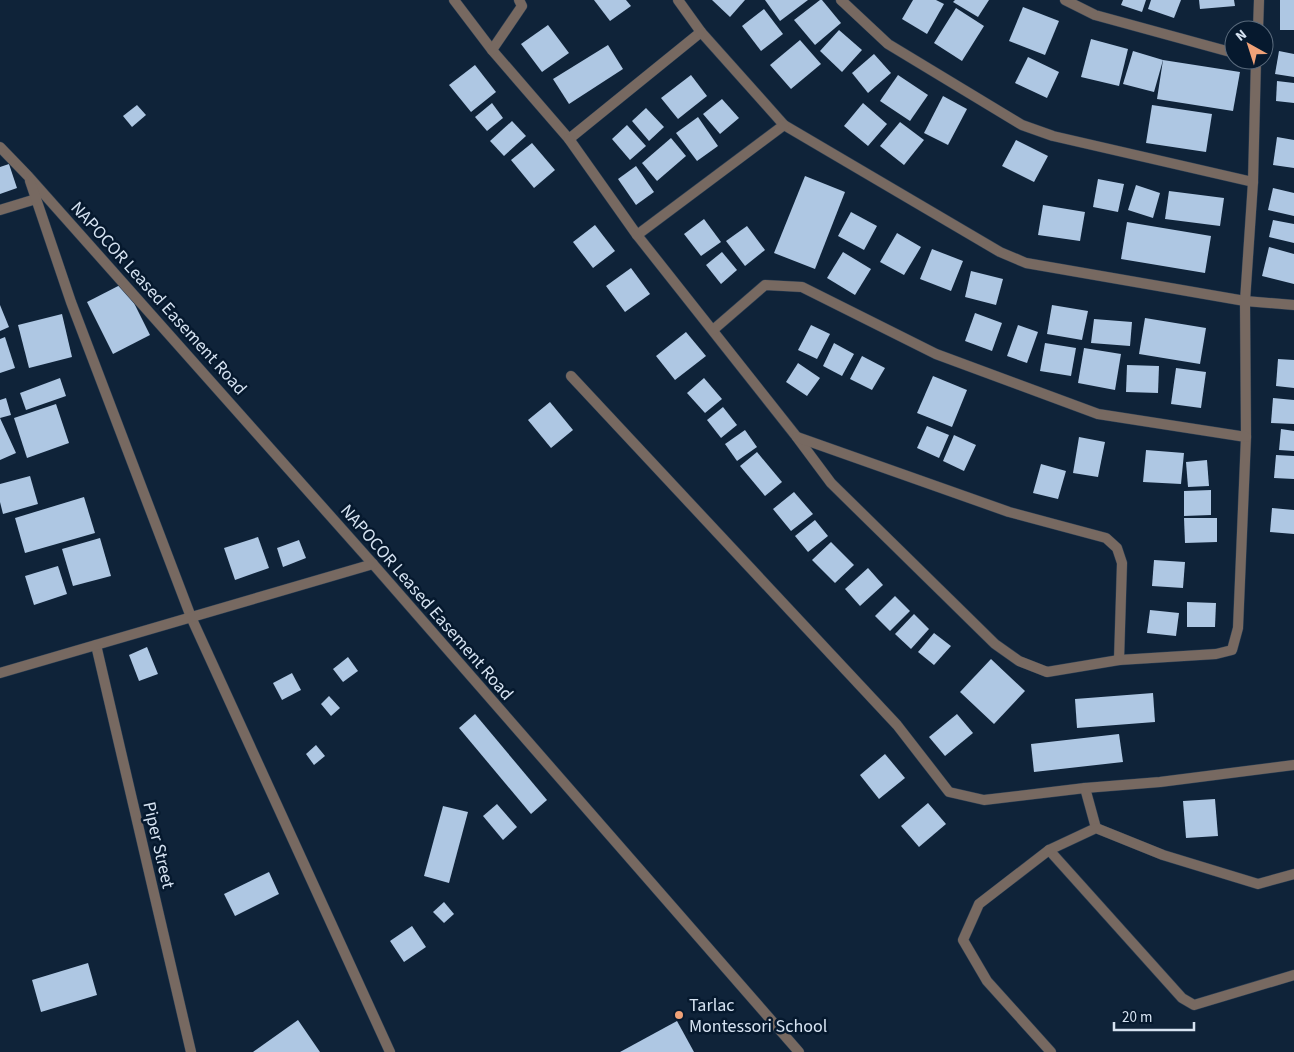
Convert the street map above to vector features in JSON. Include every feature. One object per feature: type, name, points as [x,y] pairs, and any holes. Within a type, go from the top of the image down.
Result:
[{"type":"street","points":[[454,0],[492,50],[569,139],[637,234],[831,483],[994,644],[1019,661],[1047,672],[1119,660],[1216,654],[1232,650],[1238,628],[1246,437],[1245,301],[1252,182],[1256,70]]},
{"type":"street","points":[[492,50],[522,6],[519,0]]},
{"type":"street","points":[[678,0],[701,32],[784,125],[1000,252],[1026,263],[1245,301],[1294,305]]},
{"type":"street","points":[[841,0],[888,44],[1022,124],[1053,136],[1252,182]]},
{"type":"street","points":[[1065,0],[1095,16],[1224,50]]},
{"type":"street","points":[[1258,20],[1259,0]]},
{"type":"street","points":[[569,139],[701,32]]},
{"type":"street","points":[[637,234],[784,125]]},
{"type":"street","name":"NAPOCOR Leased Easement Road","points":[[0,147],[28,176],[373,564],[799,1052]]},
{"type":"street","points":[[28,176],[72,302],[190,617],[390,1052]]},
{"type":"street","points":[[0,210],[36,199]]},
{"type":"street","points":[[713,330],[764,285],[802,286],[936,354],[1098,414],[1246,437]]},
{"type":"street","points":[[571,376],[897,725],[949,792],[984,800],[1085,788],[1160,782],[1294,765]]},
{"type":"street","points":[[796,436],[1009,512],[1106,538],[1118,548],[1122,563],[1119,660]]},
{"type":"street","points":[[0,673],[373,564]]},
{"type":"street","name":"Piper Street","points":[[96,645],[191,1052]]},
{"type":"street","points":[[1085,788],[1096,828]]},
{"type":"street","points":[[1051,1052],[987,981],[963,940],[979,904],[1050,850],[1096,828],[1163,855],[1258,884],[1294,874]]},
{"type":"street","points":[[1050,850],[1182,998],[1194,1005],[1294,975]]},
{"type":"building","points":[[594,0],[626,0],[631,6],[610,21]]},
{"type":"building","points":[[712,0],[745,0],[730,17]]},
{"type":"building","points":[[765,0],[808,0],[780,21]]},
{"type":"building","points":[[820,0],[841,23],[815,45],[794,20]]},
{"type":"building","points":[[913,0],[936,0],[944,4],[927,34],[902,19]]},
{"type":"building","points":[[955,0],[989,0],[978,17],[953,2]]},
{"type":"building","points":[[1123,0],[1146,0],[1142,12],[1121,5]]},
{"type":"building","points":[[1151,0],[1181,0],[1174,18],[1148,9]]},
{"type":"building","points":[[1199,0],[1234,0],[1235,6],[1200,9]]},
{"type":"building","points":[[1280,0],[1294,0],[1294,30],[1280,30]]},
{"type":"building","points":[[1023,7],[1059,21],[1045,55],[1009,41]]},
{"type":"building","points":[[956,8],[984,26],[962,61],[934,43]]},
{"type":"building","points":[[764,9],[783,34],[761,51],[742,26]]},
{"type":"building","points":[[548,25],[569,53],[542,72],[521,44]]},
{"type":"building","points":[[839,30],[862,50],[842,72],[820,51]]},
{"type":"building","points":[[1091,39],[1128,49],[1119,86],[1081,77]]},
{"type":"building","points":[[800,40],[821,64],[791,89],[770,65]]},
{"type":"building","points":[[608,45],[623,69],[569,104],[553,79]]},
{"type":"building","points":[[1133,51],[1163,60],[1154,92],[1123,84]]},
{"type":"building","points":[[1279,51],[1294,54],[1294,77],[1275,74]]},
{"type":"building","points":[[874,54],[891,73],[868,93],[852,73]]},
{"type":"building","points":[[1028,57],[1059,72],[1047,98],[1015,83]]},
{"type":"building","points":[[1163,60],[1240,72],[1233,111],[1157,99]]},
{"type":"building","points":[[475,65],[496,92],[471,112],[449,85]]},
{"type":"building","points":[[691,75],[707,96],[678,119],[661,98]]},
{"type":"building","points":[[898,75],[928,95],[910,121],[880,101]]},
{"type":"building","points":[[1277,81],[1294,83],[1294,103],[1276,101]]},
{"type":"building","points":[[943,96],[967,109],[948,145],[924,133]]},
{"type":"building","points":[[722,99],[739,118],[720,134],[703,114]]},
{"type":"building","points":[[492,103],[503,118],[487,131],[475,117]]},
{"type":"building","points":[[863,103],[887,124],[868,146],[844,126]]},
{"type":"building","points":[[137,105],[146,115],[132,127],[123,116]]},
{"type":"building","points":[[1152,105],[1212,114],[1206,152],[1146,143]]},
{"type":"building","points":[[646,108],[664,127],[649,141],[632,121]]},
{"type":"building","points":[[698,117],[718,146],[697,161],[676,133]]},
{"type":"building","points":[[512,121],[526,136],[504,156],[490,141]]},
{"type":"building","points":[[900,122],[924,140],[904,165],[880,146]]},
{"type":"building","points":[[627,125],[646,146],[630,160],[612,139]]},
{"type":"building","points":[[1277,137],[1294,140],[1294,168],[1273,165]]},
{"type":"building","points":[[671,138],[686,156],[657,181],[642,163]]},
{"type":"building","points":[[1016,140],[1048,156],[1034,182],[1002,166]]},
{"type":"building","points":[[532,143],[555,170],[534,188],[511,160]]},
{"type":"building","points":[[9,164],[17,188],[0,194],[0,167]]},
{"type":"building","points":[[636,166],[654,192],[636,205],[618,179]]},
{"type":"building","points":[[805,176],[845,192],[815,269],[774,253]]},
{"type":"building","points":[[1098,179],[1124,184],[1118,212],[1093,207]]},
{"type":"building","points":[[1136,185],[1160,193],[1153,218],[1128,210]]},
{"type":"building","points":[[1273,188],[1294,193],[1294,216],[1268,210]]},
{"type":"building","points":[[1169,191],[1224,198],[1220,226],[1165,219]]},
{"type":"building","points":[[1043,205],[1085,212],[1080,241],[1038,235]]},
{"type":"building","points":[[851,212],[877,226],[864,250],[838,236]]},
{"type":"building","points":[[704,219],[721,242],[701,256],[684,234]]},
{"type":"building","points":[[1273,220],[1294,224],[1294,243],[1269,237]]},
{"type":"building","points":[[1127,222],[1211,236],[1205,273],[1121,259]]},
{"type":"building","points":[[595,225],[615,251],[593,268],[573,242]]},
{"type":"building","points":[[747,226],[765,250],[745,266],[726,241]]},
{"type":"building","points":[[897,233],[921,247],[904,275],[880,262]]},
{"type":"building","points":[[1269,247],[1294,254],[1294,284],[1262,276]]},
{"type":"building","points":[[932,249],[963,261],[951,291],[920,279]]},
{"type":"building","points":[[722,252],[737,270],[721,284],[706,265]]},
{"type":"building","points":[[843,252],[871,269],[855,295],[827,278]]},
{"type":"building","points":[[631,268],[650,294],[625,312],[606,286]]},
{"type":"building","points":[[971,271],[1003,279],[996,305],[965,297]]},
{"type":"building","points":[[124,283],[150,335],[113,354],[87,302]]},
{"type":"building","points":[[0,305],[9,327],[0,331]]},
{"type":"building","points":[[1052,305],[1088,311],[1082,340],[1047,334]]},
{"type":"building","points":[[975,313],[1002,323],[992,351],[965,341]]},
{"type":"building","points":[[62,314],[72,357],[29,368],[18,325]]},
{"type":"building","points":[[1145,318],[1206,328],[1200,364],[1139,354]]},
{"type":"building","points":[[1094,319],[1132,322],[1130,346],[1091,343]]},
{"type":"building","points":[[811,325],[830,334],[817,359],[798,350]]},
{"type":"building","points":[[1018,325],[1038,332],[1027,363],[1007,356]]},
{"type":"building","points":[[686,332],[706,356],[675,380],[656,356]]},
{"type":"building","points":[[5,337],[15,368],[0,373],[0,339]]},
{"type":"building","points":[[834,343],[854,354],[842,376],[823,366]]},
{"type":"building","points":[[1045,343],[1076,348],[1071,376],[1040,371]]},
{"type":"building","points":[[1084,348],[1121,354],[1115,390],[1078,383]]},
{"type":"building","points":[[862,356],[885,368],[872,390],[850,379]]},
{"type":"building","points":[[1278,359],[1294,360],[1294,388],[1276,386]]},
{"type":"building","points":[[798,363],[820,378],[807,396],[786,382]]},
{"type":"building","points":[[1127,365],[1159,366],[1158,393],[1126,392]]},
{"type":"building","points":[[1176,368],[1206,372],[1201,408],[1171,404]]},
{"type":"building","points":[[933,376],[967,390],[952,427],[917,413]]},
{"type":"building","points":[[60,378],[66,396],[26,410],[20,393]]},
{"type":"building","points":[[704,378],[722,399],[705,413],[687,393]]},
{"type":"building","points":[[6,398],[11,415],[0,418],[0,400]]},
{"type":"building","points":[[1273,398],[1294,400],[1294,424],[1271,423]]},
{"type":"building","points":[[550,402],[573,430],[551,448],[528,420]]},
{"type":"building","points":[[56,404],[69,443],[27,458],[14,418]]},
{"type":"building","points":[[723,407],[737,425],[721,438],[707,420]]},
{"type":"building","points":[[0,418],[16,453],[0,460]]},
{"type":"building","points":[[927,426],[949,435],[939,458],[917,448]]},
{"type":"building","points":[[1281,429],[1294,431],[1294,451],[1279,450]]},
{"type":"building","points":[[745,430],[757,447],[737,461],[725,444]]},
{"type":"building","points":[[954,435],[976,445],[964,471],[943,461]]},
{"type":"building","points":[[1079,437],[1105,442],[1098,477],[1073,473]]},
{"type":"building","points":[[1146,450],[1184,453],[1181,484],[1143,482]]},
{"type":"building","points":[[757,452],[782,482],[765,496],[740,466]]},
{"type":"building","points":[[1276,455],[1294,456],[1294,479],[1274,478]]},
{"type":"building","points":[[1207,460],[1209,486],[1188,487],[1186,462]]},
{"type":"building","points":[[1041,464],[1066,471],[1058,499],[1033,493]]},
{"type":"building","points":[[30,476],[38,504],[3,514],[0,502],[0,484]]},
{"type":"building","points":[[1211,490],[1211,515],[1184,516],[1184,491]]},
{"type":"building","points":[[794,492],[813,514],[791,531],[773,509]]},
{"type":"building","points":[[84,497],[95,533],[25,553],[15,518]]},
{"type":"building","points":[[1272,508],[1294,510],[1294,534],[1270,532]]},
{"type":"building","points":[[1184,518],[1217,518],[1217,542],[1185,543]]},
{"type":"building","points":[[815,520],[828,536],[808,552],[795,536]]},
{"type":"building","points":[[258,537],[269,568],[235,580],[224,548]]},
{"type":"building","points":[[100,538],[111,576],[73,586],[62,549]]},
{"type":"building","points":[[299,540],[306,558],[283,567],[277,548]]},
{"type":"building","points":[[831,542],[854,565],[835,583],[812,560]]},
{"type":"building","points":[[1154,560],[1185,562],[1183,588],[1152,586]]},
{"type":"building","points":[[58,566],[67,594],[34,605],[25,576]]},
{"type":"building","points":[[868,568],[883,585],[860,606],[845,589]]},
{"type":"building","points":[[895,596],[910,611],[890,631],[875,616]]},
{"type":"building","points":[[1187,602],[1216,603],[1215,627],[1187,627]]},
{"type":"building","points":[[1150,610],[1179,613],[1176,636],[1147,633]]},
{"type":"building","points":[[914,614],[929,629],[911,649],[895,634]]},
{"type":"building","points":[[934,633],[951,646],[934,665],[918,652]]},
{"type":"building","points":[[147,647],[158,674],[139,681],[129,655]]},
{"type":"building","points":[[348,657],[358,671],[343,682],[333,669]]},
{"type":"building","points":[[991,659],[1025,691],[994,724],[960,692]]},
{"type":"building","points":[[292,673],[301,690],[282,700],[273,683]]},
{"type":"building","points":[[1153,693],[1155,722],[1077,728],[1075,699]]},
{"type":"building","points":[[329,696],[340,708],[331,716],[321,704]]},
{"type":"building","points":[[475,714],[547,800],[531,814],[459,728]]},
{"type":"building","points":[[957,714],[973,733],[945,756],[929,737]]},
{"type":"building","points":[[1119,734],[1123,762],[1034,772],[1031,744]]},
{"type":"building","points":[[316,745],[325,756],[314,765],[306,754]]},
{"type":"building","points":[[885,754],[905,778],[879,799],[860,775]]},
{"type":"building","points":[[1215,799],[1218,836],[1186,838],[1183,801]]},
{"type":"building","points":[[928,803],[946,824],[919,847],[901,826]]},
{"type":"building","points":[[497,804],[517,827],[503,840],[483,816]]},
{"type":"building","points":[[443,806],[468,812],[449,883],[424,876]]},
{"type":"building","points":[[269,872],[279,894],[235,916],[224,894]]},
{"type":"building","points":[[444,902],[454,914],[444,923],[433,912]]},
{"type":"building","points":[[412,926],[426,947],[404,962],[390,941]]},
{"type":"building","points":[[88,963],[97,995],[41,1012],[32,980]]},
{"type":"building","points":[[298,1020],[320,1052],[253,1052]]},
{"type":"building","points":[[677,1021],[694,1052],[620,1052]]},
{"type":"place","name":"Tarlac Montessori School","points":[[679,1015]]}]
